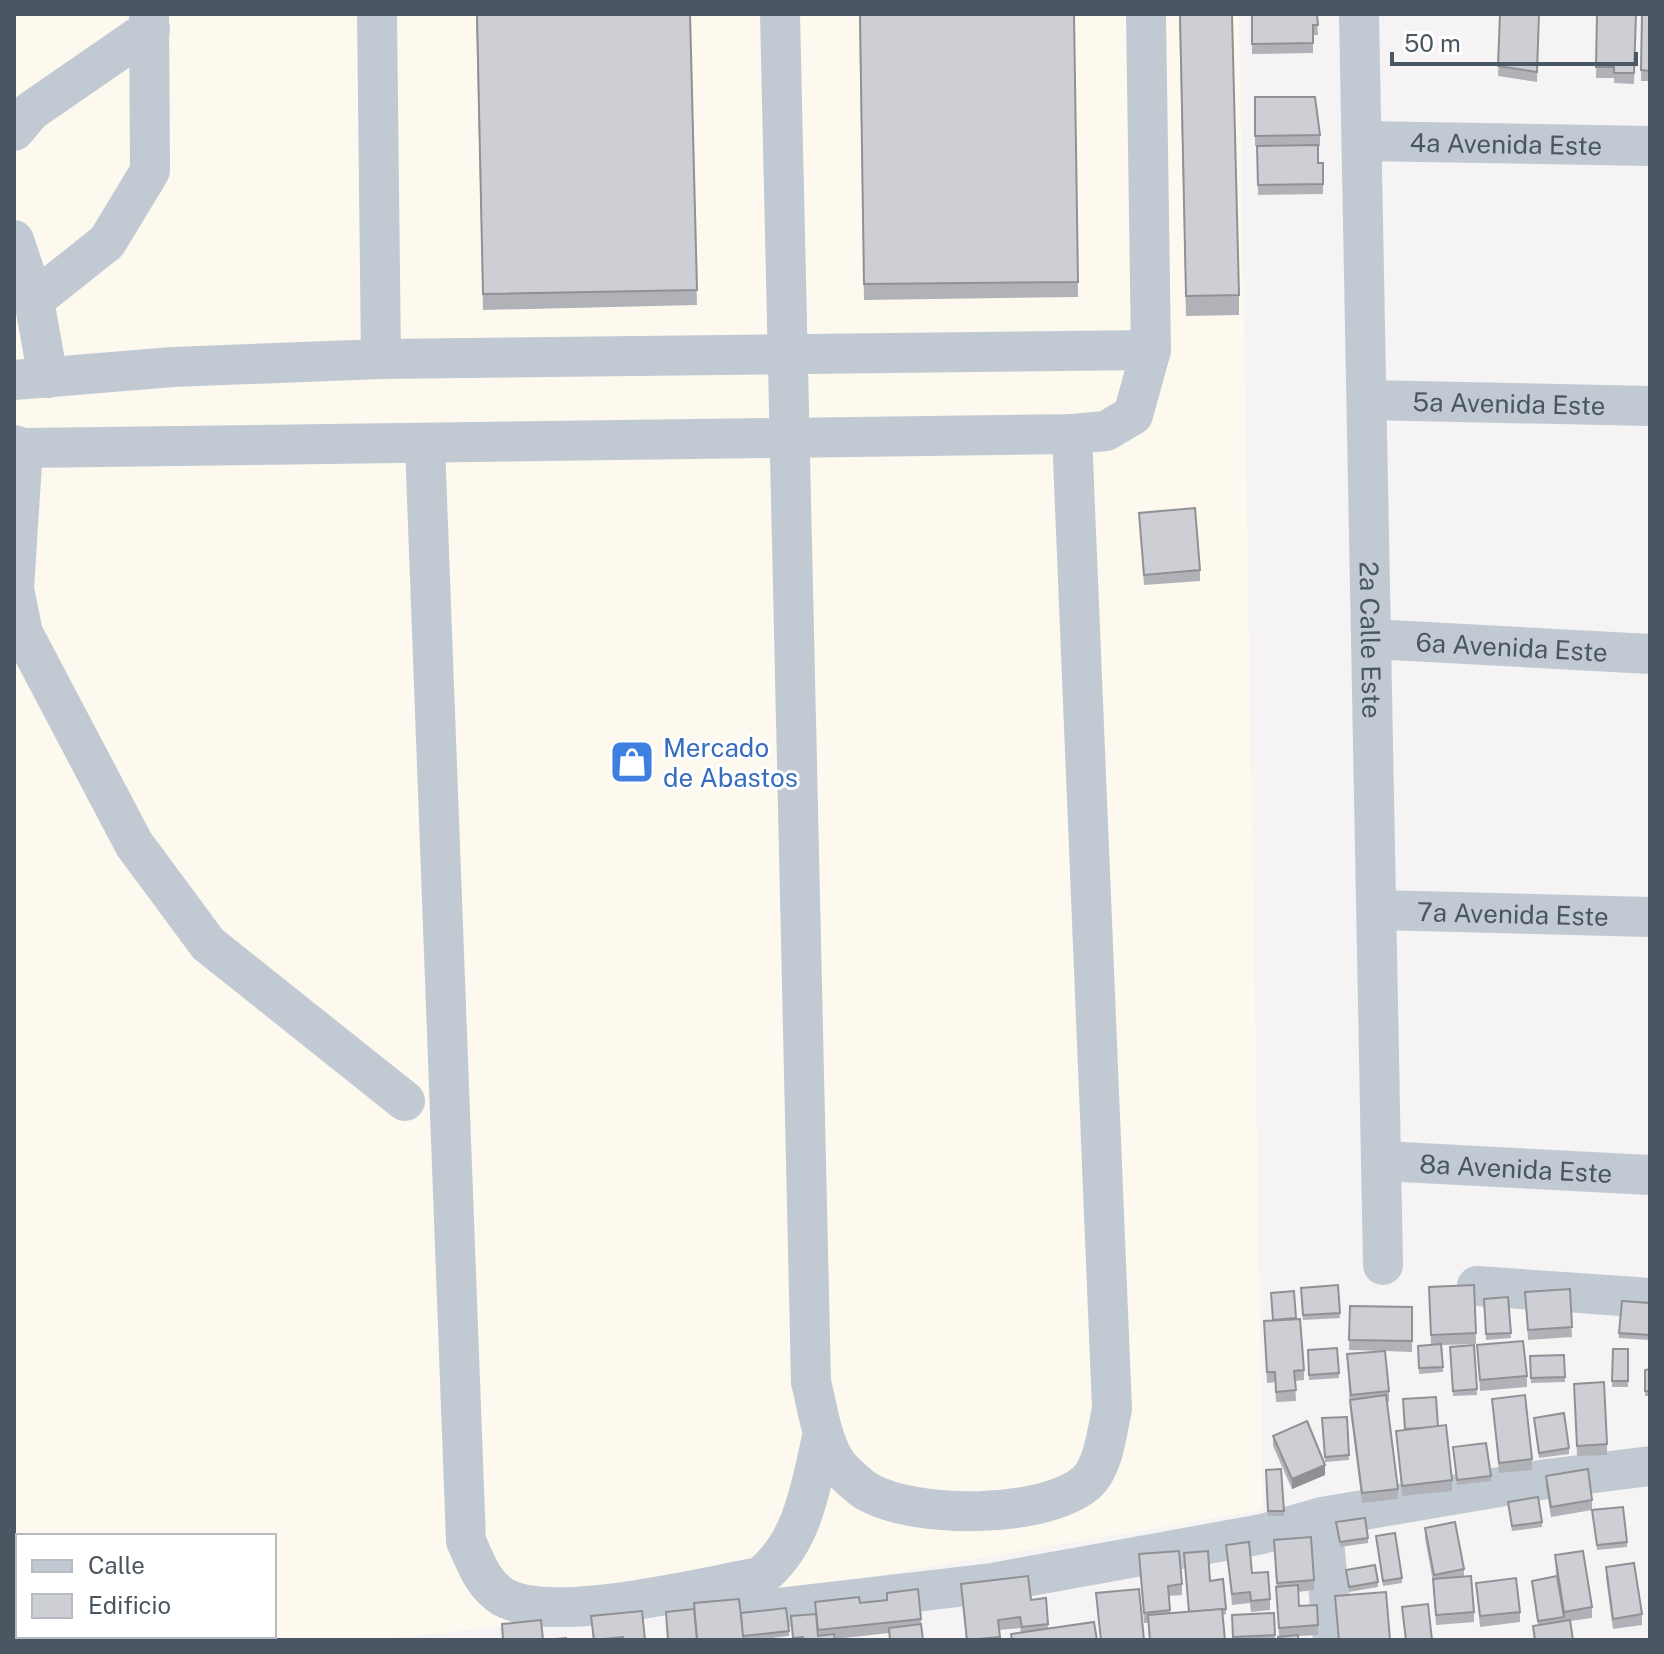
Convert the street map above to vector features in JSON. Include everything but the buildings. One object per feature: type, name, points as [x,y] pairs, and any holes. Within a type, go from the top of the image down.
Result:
[{"type":"street","points":[[377,14],[381,359]]},
{"type":"street","points":[[780,14],[787,354],[792,436],[811,1382],[823,1433],[839,1466],[868,1492],[932,1510],[1020,1510],[1056,1500],[1087,1482],[1103,1451],[1112,1409],[1072,434]]},
{"type":"street","points":[[405,1101],[208,944],[134,844],[23,633],[14,589],[19,446],[425,445],[1106,431],[1133,415],[1151,350],[1146,14]]},
{"type":"street","name":"2a Calle Este","points":[[1359,14],[1383,1265]]},
{"type":"street","points":[[14,131],[31,111],[150,21]]},
{"type":"street","points":[[34,300],[107,242],[150,171],[150,21]]},
{"type":"street","name":"4a Avenida Este","points":[[1362,141],[1650,146]]},
{"type":"street","points":[[14,240],[34,300],[31,379],[173,367],[381,359],[1151,350]]},
{"type":"street","name":"5a Avenida Este","points":[[1367,400],[1650,406]]},
{"type":"street","points":[[425,445],[466,1541],[480,1573],[503,1597],[537,1606],[588,1606],[760,1577],[779,1563],[791,1543],[807,1501],[823,1433]]},
{"type":"street","name":"6a Avenida Este","points":[[1372,639],[1650,654]]},
{"type":"street","name":"7a Avenida Este","points":[[1377,910],[1650,917]]},
{"type":"street","name":"8a Avenida Este","points":[[1382,1161],[1650,1175]]},
{"type":"street","points":[[1477,1286],[1650,1298]]},
{"type":"street","points":[[752,1611],[992,1583],[1262,1534],[1322,1517],[1547,1479],[1650,1466]]},
{"type":"street","points":[[1322,1517],[1333,1640]]},
{"type":"shaded area","name":"Mercado de Abastos","points":[[14,14],[1239,14],[1263,1510],[689,1607],[376,1640],[14,1640]]},
{"type":"place","name":"Mercado de Abastos","points":[[632,762]]}]
